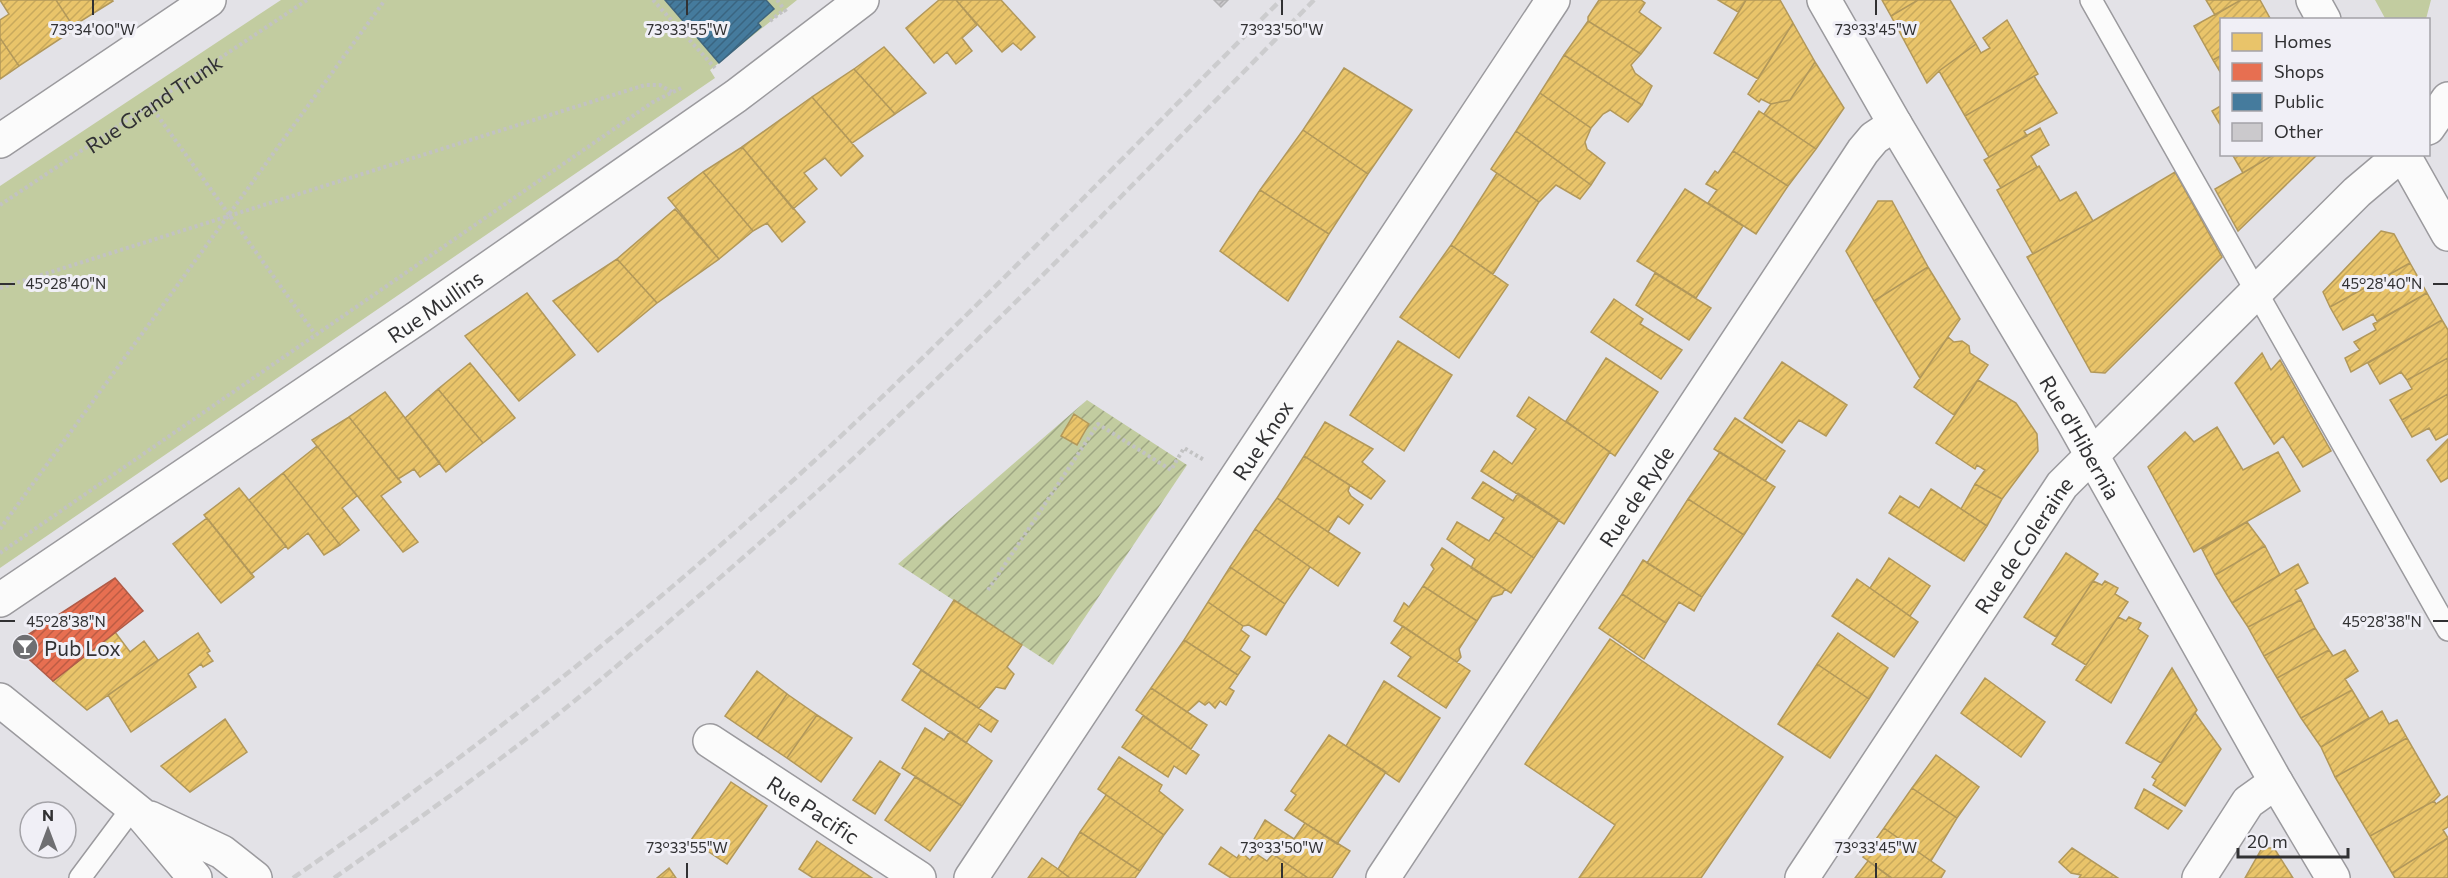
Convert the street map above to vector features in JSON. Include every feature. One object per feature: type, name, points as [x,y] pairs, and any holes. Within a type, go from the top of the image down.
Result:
[{"type":"street","points":[[0,141],[208,0]]},
{"type":"street","name":"Rue Mullins","points":[[0,600],[420,316],[736,96],[862,0]]},
{"type":"street","name":"Rue Knox","points":[[971,878],[1553,0]]},
{"type":"street","name":"Rue d'Hibernia","points":[[1824,0],[1895,124],[2072,420],[2276,782],[2333,878]]},
{"type":"street","points":[[2313,0],[2323,18]]},
{"type":"street","points":[[2430,125],[2448,99]]},
{"type":"street","name":"Rue de Ryde","points":[[1383,878],[1863,151],[1874,138],[1895,124]]},
{"type":"street","name":"Rue de Coleraine","points":[[1802,878],[2062,485],[2357,192],[2401,156]]},
{"type":"street","points":[[2404,156],[2448,234]]},
{"type":"street","points":[[0,700],[137,810],[195,878]]},
{"type":"street","name":"Rue Pacific","points":[[710,741],[919,878]]},
{"type":"street","points":[[2199,878],[2244,807],[2276,782]]},
{"type":"street","points":[[137,810],[222,852],[255,878]]},
{"type":"lane","points":[[2091,0],[2448,630]]},
{"type":"lane","points":[[80,878],[137,810]]},
{"type":"path","name":"Rue Grand Trunk","points":[[0,205],[307,0]]},
{"type":"path","points":[[0,529],[385,0]]},
{"type":"path","points":[[653,0],[714,72]]},
{"type":"path","points":[[777,0],[789,15]]},
{"type":"path","points":[[770,21],[784,10]]},
{"type":"path","points":[[765,16],[775,27]]},
{"type":"path","name":"Rue Mullins","points":[[0,553],[653,102],[692,83]]},
{"type":"path","points":[[0,288],[645,85],[660,85],[672,92]]},
{"type":"path","points":[[150,105],[315,334]]},
{"type":"path","points":[[988,590],[1098,424],[1171,470],[1184,448],[1204,460]]},
{"type":"green space","points":[[281,0],[797,0],[710,70],[715,78],[0,568],[0,186]]},
{"type":"green space","points":[[2375,0],[2431,0],[2426,18],[2385,18]]},
{"type":"green space","points":[[1087,400],[1187,465],[1053,665],[898,564]]},
{"type":"building: Homes","points":[[0,0],[56,0],[75,29],[19,66],[0,38],[0,20],[9,14]]},
{"type":"building: Homes","points":[[56,0],[112,0],[113,1],[73,26]]},
{"type":"building: Homes","points":[[939,0],[956,0],[977,25],[962,38],[972,51],[956,64],[947,52],[934,63],[906,28]]},
{"type":"building: Homes","points":[[956,0],[1001,0],[1035,37],[1021,50],[1013,43],[1002,52]]},
{"type":"building: Homes","points":[[1599,0],[1641,0],[1645,3],[1639,12],[1661,28],[1641,54],[1588,21],[1588,17]]},
{"type":"building: Homes","points":[[1718,0],[1746,0],[1738,12]]},
{"type":"building: Homes","points":[[1746,0],[1780,0],[1793,23],[1758,79],[1714,53]]},
{"type":"building: Homes","points":[[1882,0],[1918,0],[1891,16]]},
{"type":"building: Homes","points":[[1918,0],[1950,0],[1976,44],[1939,71],[1927,83],[1891,16]]},
{"type":"building: Homes","points":[[2206,0],[2241,0],[2215,15]]},
{"type":"building: Homes","points":[[2241,0],[2260,0],[2270,18],[2220,18],[2220,56],[2213,60],[2194,26]]},
{"type":"building: Homes","points":[[2007,20],[2038,74],[1965,116],[1939,71],[1976,44],[1981,53],[1990,48],[1983,38]]},
{"type":"building: Homes","points":[[1588,21],[1641,54],[1631,65],[1635,73],[1652,86],[1642,105],[1564,55]]},
{"type":"building: Homes","points":[[1793,23],[1815,62],[1790,100],[1771,104],[1761,99],[1759,102],[1748,94]]},
{"type":"building: Homes","points":[[0,38],[19,66],[0,79]]},
{"type":"building: Homes","points":[[884,47],[926,93],[895,114],[854,69]]},
{"type":"building: Homes","points":[[1564,55],[1642,105],[1628,122],[1610,110],[1603,114],[1591,128],[1540,93]]},
{"type":"building: Homes","points":[[2220,56],[2220,72],[2213,60]]},
{"type":"building: Homes","points":[[1815,62],[1844,108],[1816,149],[1764,114],[1771,104],[1790,100]]},
{"type":"building: Homes","points":[[1344,68],[1412,110],[1368,174],[1303,130]]},
{"type":"building: Homes","points":[[854,69],[895,114],[852,143],[812,97]]},
{"type":"building: Homes","points":[[2034,76],[2057,113],[2024,131],[2027,136],[1989,157],[1965,116]]},
{"type":"building: Homes","points":[[1540,93],[1591,128],[1585,142],[1587,149],[1605,163],[1591,185],[1516,131]]},
{"type":"building: Homes","points":[[812,97],[863,156],[841,176],[825,158],[804,173],[817,189],[793,209],[742,147]]},
{"type":"building: Homes","points":[[2220,106],[2220,125],[2212,111]]},
{"type":"building: Homes","points":[[1759,111],[1816,149],[1788,186],[1733,151]]},
{"type":"building: Homes","points":[[2040,128],[2049,145],[2031,156],[2037,167],[2001,188],[1984,160]]},
{"type":"building: Homes","points":[[1303,130],[1368,174],[1329,234],[1260,190]]},
{"type":"building: Homes","points":[[1516,131],[1591,185],[1580,199],[1556,185],[1539,202],[1491,169]]},
{"type":"building: Homes","points":[[742,147],[805,222],[782,242],[767,223],[753,231],[703,172]]},
{"type":"building: Homes","points":[[1733,151],[1788,186],[1756,234],[1708,203],[1717,190],[1706,184],[1715,171],[1718,173]]},
{"type":"building: Homes","points":[[2233,156],[2272,156],[2243,173]]},
{"type":"building: Homes","points":[[2272,156],[2316,156],[2238,231],[2215,189]]},
{"type":"building: Homes","points":[[2039,166],[2060,201],[2076,192],[2093,221],[2033,254],[1997,190]]},
{"type":"building: Homes","points":[[703,172],[753,231],[719,259],[668,198]]},
{"type":"building: Homes","points":[[2175,172],[2222,257],[2105,373],[2091,372],[2027,257]]},
{"type":"building: Homes","points":[[1497,173],[1539,202],[1493,274],[1451,245]]},
{"type":"building: Homes","points":[[1685,189],[1743,226],[1696,298],[1637,261]]},
{"type":"building: Homes","points":[[1260,190],[1329,234],[1288,301],[1220,251]]},
{"type":"building: Homes","points":[[1878,201],[1892,201],[1928,267],[1874,301],[1846,251]]},
{"type":"building: Homes","points":[[675,209],[719,259],[657,303],[617,259]]},
{"type":"building: Homes","points":[[2381,231],[2394,234],[2410,263],[2330,307],[2323,292]]},
{"type":"building: Homes","points":[[1451,245],[1508,285],[1459,358],[1400,317]]},
{"type":"building: Homes","points":[[617,259],[657,303],[598,352],[553,301]]},
{"type":"building: Homes","points":[[2410,263],[2427,293],[2377,321],[2373,314],[2343,330],[2330,307]]},
{"type":"building: Homes","points":[[1928,267],[1960,319],[1920,378],[1874,301]]},
{"type":"building: Homes","points":[[1655,273],[1711,308],[1689,340],[1636,305]]},
{"type":"building: Homes","points":[[527,293],[575,355],[519,401],[465,336]]},
{"type":"building: Homes","points":[[2427,293],[2442,320],[2351,372],[2345,358],[2360,350],[2354,342],[2376,330],[2373,324]]},
{"type":"building: Homes","points":[[1614,299],[1643,319],[1640,324],[1682,350],[1661,379],[1591,332]]},
{"type":"building: Homes","points":[[2442,320],[2448,330],[2448,358],[2407,380],[2401,372],[2380,384],[2368,363]]},
{"type":"building: Homes","points":[[1948,337],[1954,342],[1962,341],[1969,346],[1970,353],[1988,365],[1954,415],[1914,387]]},
{"type":"building: Homes","points":[[1398,341],[1452,375],[1404,451],[1350,415]]},
{"type":"building: Homes","points":[[2262,353],[2271,370],[2280,360],[2331,451],[2303,467],[2283,436],[2274,444],[2235,383]]},
{"type":"building: Homes","points":[[1606,358],[1658,392],[1615,456],[1566,421]]},
{"type":"building: Homes","points":[[2448,358],[2448,394],[2402,420],[2390,400],[2412,389],[2407,380]]},
{"type":"building: Homes","points":[[1782,362],[1847,405],[1826,436],[1799,420],[1782,443],[1744,418]]},
{"type":"building: Homes","points":[[470,363],[515,418],[483,443],[438,389]]},
{"type":"building: Homes","points":[[1978,380],[2016,403],[2037,434],[2038,451],[2002,499],[1975,484],[1985,470],[1977,465],[1975,469],[1936,443]]},
{"type":"building: Homes","points":[[438,389],[483,443],[446,472],[405,418]]},
{"type":"building: Homes","points":[[385,392],[440,463],[420,477],[414,469],[398,479],[349,417]]},
{"type":"building: Homes","points":[[2448,394],[2448,434],[2436,440],[2429,428],[2412,437],[2402,420]]},
{"type":"building: Homes","points":[[1529,397],[1610,452],[1564,524],[1481,471],[1494,451],[1512,464],[1536,429],[1517,416]]},
{"type":"building: Homes","points":[[1074,414],[1089,424],[1077,445],[1061,436]]},
{"type":"building: Homes","points":[[349,417],[401,482],[381,496],[418,542],[403,552],[312,440]]},
{"type":"building: Homes","points":[[1735,418],[1785,451],[1765,481],[1714,449]]},
{"type":"building: Homes","points":[[1325,422],[1373,449],[1362,462],[1385,481],[1371,499],[1304,456]]},
{"type":"building: Homes","points":[[2217,427],[2243,470],[2278,452],[2300,491],[2194,552],[2148,467],[2185,432],[2194,442]]},
{"type":"building: Homes","points":[[2448,439],[2448,478],[2441,482],[2427,460]]},
{"type":"building: Homes","points":[[317,446],[357,496],[342,508],[359,530],[340,545],[283,473]]},
{"type":"building: Homes","points":[[1720,452],[1775,487],[1744,535],[1688,499]]},
{"type":"building: Homes","points":[[1304,456],[1350,485],[1348,491],[1351,496],[1363,505],[1349,524],[1338,516],[1328,532],[1277,498]]},
{"type":"building: Homes","points":[[283,473],[340,545],[324,555],[308,533],[288,549],[249,500]]},
{"type":"building: Homes","points":[[1483,482],[1513,501],[1518,493],[1559,520],[1534,558],[1495,532],[1504,518],[1472,498]]},
{"type":"building: Homes","points":[[1975,484],[2002,499],[1987,526],[1961,509]]},
{"type":"building: Homes","points":[[239,488],[286,546],[251,574],[204,515]]},
{"type":"building: Homes","points":[[1931,489],[1987,526],[1964,561],[1889,513],[1900,496],[1919,508]]},
{"type":"building: Homes","points":[[1277,498],[1360,553],[1338,586],[1255,529]]},
{"type":"building: Homes","points":[[1688,499],[1744,535],[1702,597],[1647,563]]},
{"type":"building: Homes","points":[[207,518],[254,577],[221,603],[173,544]]},
{"type":"building: Homes","points":[[1457,522],[1489,541],[1495,532],[1534,558],[1511,593],[1471,568],[1475,559],[1447,539]]},
{"type":"building: Homes","points":[[2247,522],[2265,546],[2215,575],[2202,549]]},
{"type":"building: Homes","points":[[1255,529],[1310,567],[1285,604],[1230,567]]},
{"type":"building: Homes","points":[[2265,546],[2280,575],[2232,603],[2215,575]]},
{"type":"building: Homes","points":[[1442,548],[1505,589],[1502,594],[1492,597],[1477,621],[1423,586],[1434,569],[1431,565]]},
{"type":"building: Homes","points":[[2066,553],[2098,574],[2056,637],[2024,617]]},
{"type":"building: Homes","points":[[1889,558],[1930,586],[1910,616],[1870,588]]},
{"type":"building: Homes","points":[[1643,560],[1702,597],[1694,611],[1679,602],[1666,623],[1622,594]]},
{"type":"building: Homes","points":[[2298,564],[2308,583],[2295,590],[2301,600],[2248,627],[2232,603]]},
{"type":"building: Homes","points":[[1230,567],[1285,604],[1266,635],[1249,625],[1243,626],[1208,602]]},
{"type":"building: Homes","points":[[1857,579],[1918,622],[1894,657],[1832,616]]},
{"type":"building: Homes","points":[[2093,581],[2102,585],[2105,581],[2118,588],[2115,594],[2128,602],[2086,665],[2052,644]]},
{"type":"building: Homes","points":[[1423,586],[1477,621],[1459,649],[1461,657],[1457,662],[1394,621],[1404,603],[1409,607]]},
{"type":"building: Homes","points":[[1622,594],[1666,623],[1644,659],[1599,628]]},
{"type":"building: Homes","points":[[954,600],[1022,645],[1007,667],[1014,674],[1005,689],[996,687],[979,708],[913,664]]},
{"type":"building: Homes","points":[[2301,600],[2315,628],[2264,656],[2248,627]]},
{"type":"building: Homes","points":[[1208,602],[1243,626],[1241,630],[1249,636],[1240,650],[1250,657],[1238,675],[1184,640]]},
{"type":"building: Homes","points":[[2118,617],[2126,621],[2129,617],[2141,623],[2138,629],[2148,636],[2111,703],[2076,680]]},
{"type":"building: Homes","points":[[1403,626],[1470,671],[1446,708],[1398,676],[1411,657],[1391,643]]},
{"type":"building: Homes","points":[[2315,628],[2329,650],[2277,678],[2264,656]]},
{"type":"building: Homes","points":[[115,632],[130,652],[144,641],[158,660],[87,710],[53,681]]},
{"type":"building: Homes","points":[[198,633],[210,651],[207,653],[213,661],[203,667],[201,664],[188,674],[196,687],[131,732],[108,695]]},
{"type":"building: Homes","points":[[1838,633],[1888,668],[1869,699],[1817,664]]},
{"type":"building: Homes","points":[[1610,639],[1783,757],[1701,878],[1579,878],[1615,825],[1525,764]]},
{"type":"building: Homes","points":[[1184,640],[1238,675],[1229,688],[1234,691],[1226,705],[1220,701],[1215,708],[1209,702],[1205,705],[1199,701],[1187,712],[1151,688]]},
{"type":"building: Homes","points":[[2329,650],[2333,656],[2345,650],[2358,671],[2345,679],[2352,690],[2301,718],[2277,678]]},
{"type":"building: Homes","points":[[1817,664],[1869,699],[1830,758],[1778,724]]},
{"type":"building: Homes","points":[[2172,668],[2197,710],[2161,763],[2126,743]]},
{"type":"building: Homes","points":[[921,670],[998,721],[991,732],[979,724],[966,743],[902,700]]},
{"type":"building: Homes","points":[[757,671],[787,694],[757,738],[725,716]]},
{"type":"building: Homes","points":[[1985,678],[2045,722],[2021,757],[1961,713]]},
{"type":"building: Homes","points":[[1384,681],[1440,718],[1399,782],[1346,746]]},
{"type":"building: Homes","points":[[1151,688],[1207,725],[1191,749],[1136,710]]},
{"type":"building: Homes","points":[[2352,690],[2369,718],[2321,747],[2301,718]]},
{"type":"building: Homes","points":[[787,694],[817,715],[787,758],[757,738]]},
{"type":"building: Homes","points":[[2382,711],[2389,724],[2397,720],[2407,738],[2335,777],[2321,747]]},
{"type":"building: Homes","points":[[2195,713],[2221,749],[2185,806],[2153,785],[2156,780],[2152,777]]},
{"type":"building: Homes","points":[[817,715],[852,738],[821,782],[787,758]]},
{"type":"building: Homes","points":[[1143,716],[1199,755],[1186,774],[1174,766],[1168,777],[1122,747]]},
{"type":"building: Homes","points":[[225,719],[247,752],[190,792],[161,766]]},
{"type":"building: Homes","points":[[925,728],[944,740],[950,731],[992,761],[962,806],[902,768]]},
{"type":"building: Homes","points":[[1329,735],[1386,772],[1337,844],[1285,810],[1296,795],[1291,791]]},
{"type":"building: Homes","points":[[2407,738],[2440,795],[2434,801],[2370,836],[2335,777]]},
{"type":"building: Homes","points":[[1936,755],[1979,787],[1957,818],[1912,788]]},
{"type":"building: Homes","points":[[1119,757],[1162,785],[1159,791],[1183,810],[1164,835],[1098,789]]},
{"type":"building: Homes","points":[[880,761],[900,774],[875,814],[853,800]]},
{"type":"building: Homes","points":[[915,777],[962,806],[930,851],[885,820]]},
{"type":"building: Homes","points":[[731,782],[767,806],[727,864],[691,840]]},
{"type":"building: Homes","points":[[1912,788],[1957,818],[1931,861],[1884,828]]},
{"type":"building: Homes","points":[[2144,789],[2182,811],[2168,829],[2135,808]]},
{"type":"building: Homes","points":[[1106,795],[1164,835],[1140,871],[1080,832]]},
{"type":"building: Homes","points":[[2448,796],[2448,827],[2443,830],[2448,838],[2392,873],[2370,836],[2434,801],[2436,804]]},
{"type":"building: Homes","points":[[1265,820],[1294,839],[1305,823],[1350,851],[1332,878],[1308,878],[1253,841]]},
{"type":"building: Homes","points":[[1884,828],[1945,871],[1941,878],[1892,878],[1863,857]]},
{"type":"building: Homes","points":[[1080,832],[1140,871],[1135,878],[1070,878],[1058,869]]},
{"type":"building: Homes","points":[[2448,838],[2448,878],[2395,878],[2392,873]]},
{"type":"building: Homes","points":[[817,841],[872,878],[813,878],[799,869]]},
{"type":"building: Homes","points":[[1221,847],[1237,858],[1241,852],[1250,860],[1255,853],[1267,861],[1273,854],[1308,878],[1231,878],[1209,864]]},
{"type":"building: Homes","points":[[2072,848],[2118,878],[2079,878],[2081,875],[2071,873],[2059,862]]},
{"type":"building: Homes","points":[[2262,848],[2274,848],[2293,878],[2245,878]]},
{"type":"building: Homes","points":[[1042,858],[1058,869],[1070,878],[1028,878]]},
{"type":"building: Homes","points":[[1868,861],[1891,878],[1855,878]]},
{"type":"building: Homes","points":[[669,868],[676,878],[657,878]]},
{"type":"building: Shops","points":[[115,578],[143,611],[53,681],[21,652],[20,640]]},
{"type":"building: Public","points":[[665,0],[766,0],[774,9],[758,23],[761,27],[719,63]]},
{"type":"building: Other","points":[[1214,0],[1228,0],[1221,7]]},
{"type":"railway","points":[[293,878],[428,781],[560,680],[750,519],[872,407],[1281,0]]},
{"type":"railway","points":[[334,878],[555,717],[794,513],[860,453],[999,318],[1314,0]]},
{"type":"place","name":"Pub Lox","points":[[25,647]]}]
